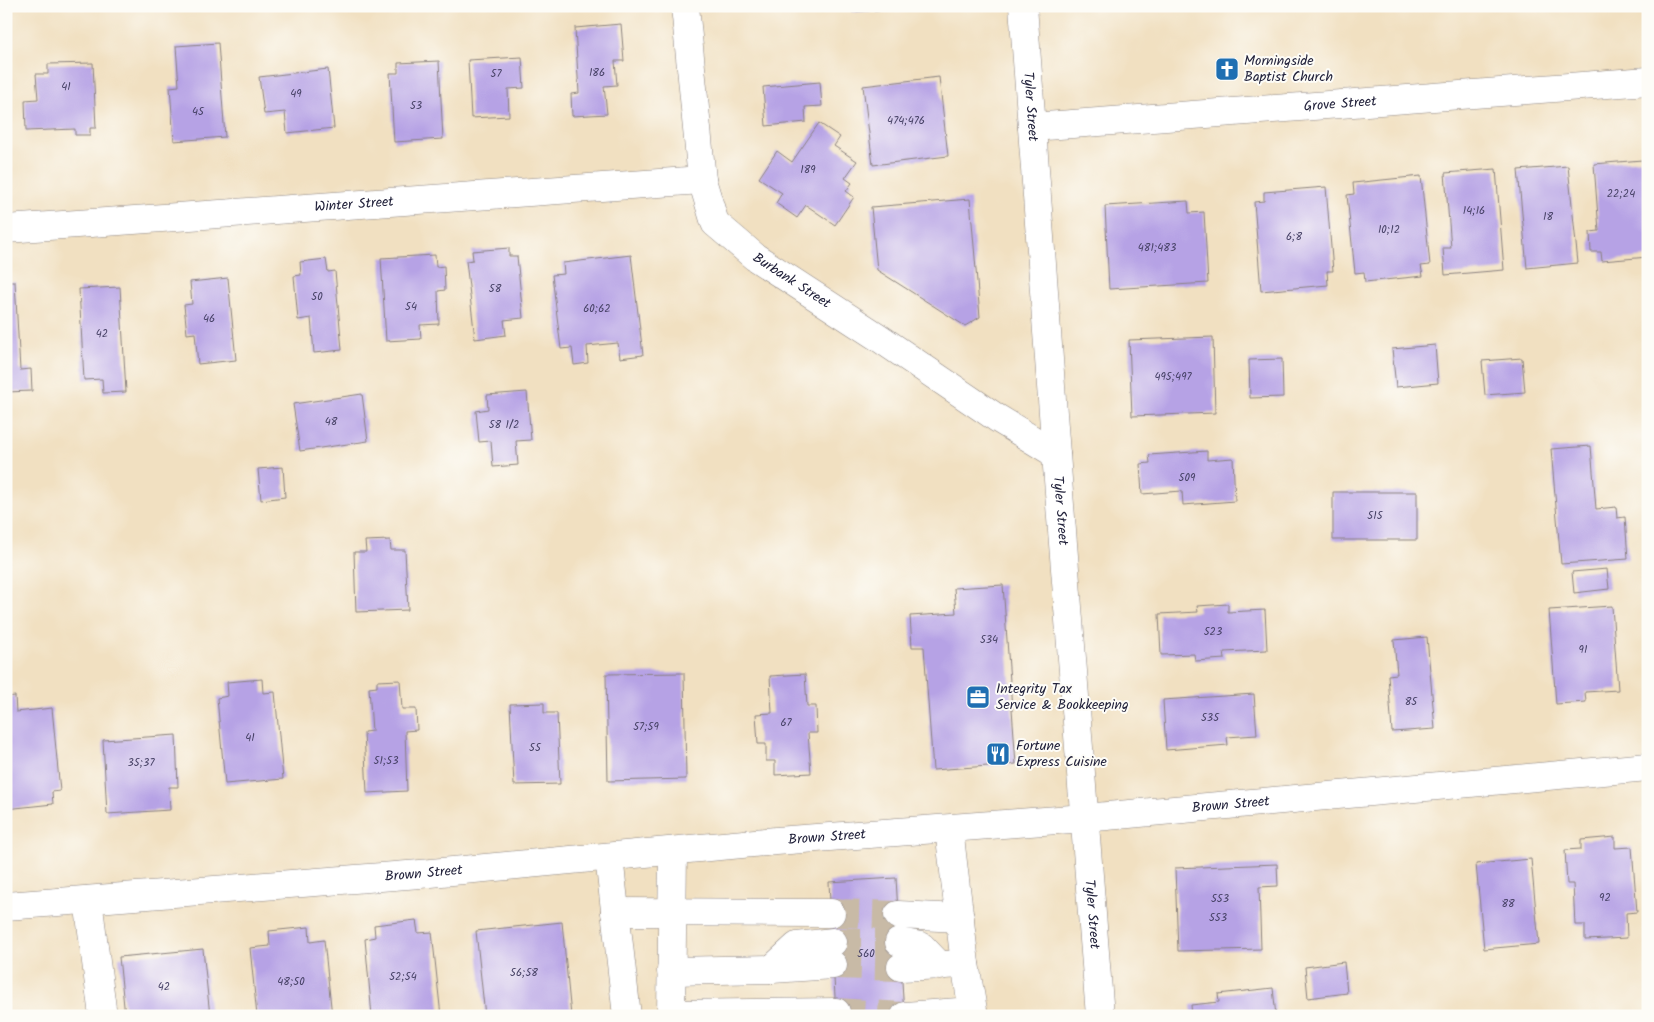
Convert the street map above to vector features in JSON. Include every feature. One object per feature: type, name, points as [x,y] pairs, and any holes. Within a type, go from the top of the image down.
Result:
[{"type":"street","name":"Burbank Street","points":[[685,6],[702,180],[715,223],[754,257],[878,337],[997,418],[1056,454]]},
{"type":"street","name":"Tyler Street","points":[[1023,6],[1100,1016]]},
{"type":"street","name":"Grove Street","points":[[1032,127],[1648,80]]},
{"type":"street","name":"Winter Street","points":[[6,229],[702,180]]},
{"type":"street","name":"Brown Street","points":[[6,906],[420,874],[673,851],[1085,818],[1648,767]]},
{"type":"street","points":[[905,1016],[973,1013],[953,965],[960,918],[949,829]]},
{"type":"street","points":[[673,851],[671,1015],[836,1012]]},
{"type":"street","points":[[609,857],[627,1016]]},
{"type":"street","points":[[88,900],[103,1016]]},
{"type":"street","points":[[615,912],[831,913]]},
{"type":"street","points":[[898,914],[960,918]]},
{"type":"street","points":[[671,971],[772,969],[797,946],[833,954]]},
{"type":"street","points":[[900,955],[921,946],[953,965]]},
{"type":"building","points":[[852,6],[905,6],[905,8],[852,12]]},
{"type":"building","points":[[621,24],[624,61],[615,61],[617,85],[604,86],[607,114],[572,116],[571,94],[579,93],[575,28]]},
{"type":"building","points":[[218,43],[225,137],[174,141],[170,87],[179,86],[176,46]]},
{"type":"building","points":[[522,57],[524,88],[508,89],[509,116],[471,118],[468,60]]},
{"type":"building","points":[[439,61],[443,139],[394,142],[390,73],[398,73],[398,63]]},
{"type":"building","points":[[93,63],[96,128],[90,128],[90,135],[75,135],[75,129],[26,131],[25,100],[38,99],[36,74],[48,74],[48,64]]},
{"type":"building","points":[[328,69],[334,128],[287,133],[285,112],[264,114],[259,77]]},
{"type":"building","points":[[939,77],[948,156],[873,165],[863,86]]},
{"type":"building","points":[[820,82],[822,106],[805,107],[806,122],[766,126],[763,87]]},
{"type":"building","points":[[819,123],[840,137],[834,146],[857,161],[845,178],[852,183],[846,191],[854,197],[835,225],[806,205],[797,218],[776,203],[782,193],[759,178],[777,151],[792,162]]},
{"type":"building","points":[[1642,160],[1648,224],[1648,257],[1602,261],[1601,252],[1591,252],[1590,232],[1599,231],[1594,164]]},
{"type":"building","points":[[1568,166],[1578,263],[1527,268],[1518,170]]},
{"type":"building","points":[[1496,169],[1504,270],[1445,275],[1443,248],[1451,248],[1445,173]]},
{"type":"building","points":[[1421,176],[1430,265],[1421,266],[1423,276],[1365,282],[1364,272],[1355,273],[1347,195],[1354,194],[1353,183]]},
{"type":"building","points":[[1326,187],[1333,271],[1327,271],[1328,285],[1261,291],[1254,202],[1264,201],[1264,192]]},
{"type":"building","points":[[970,199],[980,317],[965,326],[877,270],[871,207]]},
{"type":"building","points":[[1188,201],[1189,213],[1204,212],[1208,283],[1109,289],[1105,206]]},
{"type":"building","points":[[509,248],[509,256],[517,256],[523,318],[504,320],[506,335],[475,339],[466,261],[473,260],[472,251]]},
{"type":"building","points":[[435,255],[436,267],[444,266],[445,290],[438,291],[439,324],[420,325],[421,339],[386,341],[381,258]]},
{"type":"building","points":[[631,255],[643,355],[620,358],[618,343],[587,346],[588,363],[574,365],[572,348],[561,349],[552,275],[564,274],[563,263]]},
{"type":"building","points":[[326,259],[328,272],[335,271],[342,350],[314,353],[311,318],[298,320],[294,276],[301,275],[300,262]]},
{"type":"building","points":[[228,278],[236,360],[198,364],[195,333],[187,334],[184,305],[192,304],[190,282]]},
{"type":"building","points":[[6,282],[15,282],[20,370],[31,369],[32,391],[6,392]]},
{"type":"building","points":[[120,287],[126,392],[103,393],[102,379],[84,380],[79,289]]},
{"type":"building","points":[[1213,337],[1215,413],[1132,416],[1129,340]]},
{"type":"building","points":[[1435,345],[1438,383],[1396,387],[1392,349]]},
{"type":"building","points":[[1522,358],[1525,392],[1485,395],[1482,361]]},
{"type":"building","points":[[1282,359],[1283,397],[1250,398],[1249,360]]},
{"type":"building","points":[[527,392],[531,440],[516,441],[518,465],[493,467],[491,441],[479,442],[476,411],[488,409],[487,395]]},
{"type":"building","points":[[362,394],[368,441],[300,451],[293,404]]},
{"type":"building","points":[[1591,446],[1596,509],[1616,507],[1617,518],[1625,517],[1628,559],[1561,564],[1551,449]]},
{"type":"building","points":[[1207,451],[1207,460],[1233,458],[1235,501],[1183,505],[1182,491],[1142,494],[1140,464],[1150,463],[1149,455]]},
{"type":"building","points":[[283,467],[285,497],[261,500],[258,469]]},
{"type":"building","points":[[6,479],[11,504],[6,504]]},
{"type":"building","points":[[1333,492],[1417,492],[1417,540],[1333,540]]},
{"type":"building","points":[[390,540],[391,550],[405,550],[408,610],[356,612],[354,552],[366,552],[365,541]]},
{"type":"building","points":[[1607,569],[1609,589],[1574,593],[1572,572]]},
{"type":"building","points":[[1003,585],[1016,764],[933,770],[924,647],[912,647],[910,616],[956,613],[954,588]]},
{"type":"building","points":[[1228,604],[1228,612],[1265,610],[1267,650],[1224,652],[1225,659],[1195,661],[1194,654],[1161,655],[1159,614],[1198,612],[1197,606]]},
{"type":"building","points":[[1612,606],[1618,690],[1585,692],[1586,702],[1556,704],[1549,610]]},
{"type":"building","points":[[1427,637],[1435,729],[1392,732],[1388,675],[1397,674],[1394,640]]},
{"type":"building","points":[[684,673],[686,779],[608,781],[606,674]]},
{"type":"building","points":[[805,674],[807,706],[816,706],[817,733],[808,733],[811,773],[775,775],[775,761],[766,761],[766,744],[758,744],[756,714],[772,713],[770,676]]},
{"type":"building","points":[[262,679],[263,693],[275,692],[283,779],[225,784],[217,698],[228,696],[227,682]]},
{"type":"building","points":[[400,680],[402,709],[416,709],[417,730],[405,731],[407,791],[367,793],[364,732],[372,731],[369,688],[377,687],[377,681]]},
{"type":"building","points":[[1254,694],[1257,735],[1227,737],[1228,745],[1166,750],[1163,700]]},
{"type":"building","points":[[15,696],[16,712],[52,708],[60,791],[52,792],[53,804],[6,809],[6,697]]},
{"type":"building","points":[[544,703],[544,713],[557,713],[560,784],[514,785],[510,704]]},
{"type":"building","points":[[176,735],[178,787],[169,787],[170,810],[107,814],[103,740]]},
{"type":"building","points":[[1615,837],[1615,848],[1632,847],[1637,912],[1626,913],[1627,938],[1585,940],[1585,925],[1575,925],[1573,884],[1567,884],[1565,850],[1581,849],[1581,840]]},
{"type":"building","points":[[1531,859],[1539,944],[1484,949],[1476,864]]},
{"type":"building","points":[[1277,864],[1278,886],[1259,887],[1261,949],[1178,951],[1175,868]]},
{"type":"building","points":[[896,878],[904,1016],[836,1016],[829,882]]},
{"type":"building","points":[[416,920],[418,933],[432,932],[441,1016],[372,1016],[365,939],[375,937],[374,925]]},
{"type":"building","points":[[562,922],[571,1016],[485,1016],[476,931]]},
{"type":"building","points":[[309,927],[310,942],[324,940],[332,1016],[257,1016],[250,948],[270,946],[269,931]]},
{"type":"building","points":[[203,949],[210,1016],[125,1016],[119,957]]},
{"type":"building","points":[[1344,962],[1347,993],[1308,998],[1305,967]]},
{"type":"building","points":[[1273,988],[1276,1016],[1192,1016],[1191,1005],[1219,1002],[1218,994]]},
{"type":"tunnel","points":[[831,913],[898,915]]},
{"type":"tunnel","points":[[833,942],[899,942]]},
{"type":"tunnel","points":[[833,965],[901,967]]},
{"type":"tunnel","points":[[836,1012],[902,1016]]},
{"type":"place","name":"Morningside Baptist Church","points":[[1227,69]]},
{"type":"place","name":"Integrity Tax Service & Bookkeeping","points":[[978,697]]},
{"type":"place","name":"Fortune Express Cuisine","points":[[998,754]]}]
